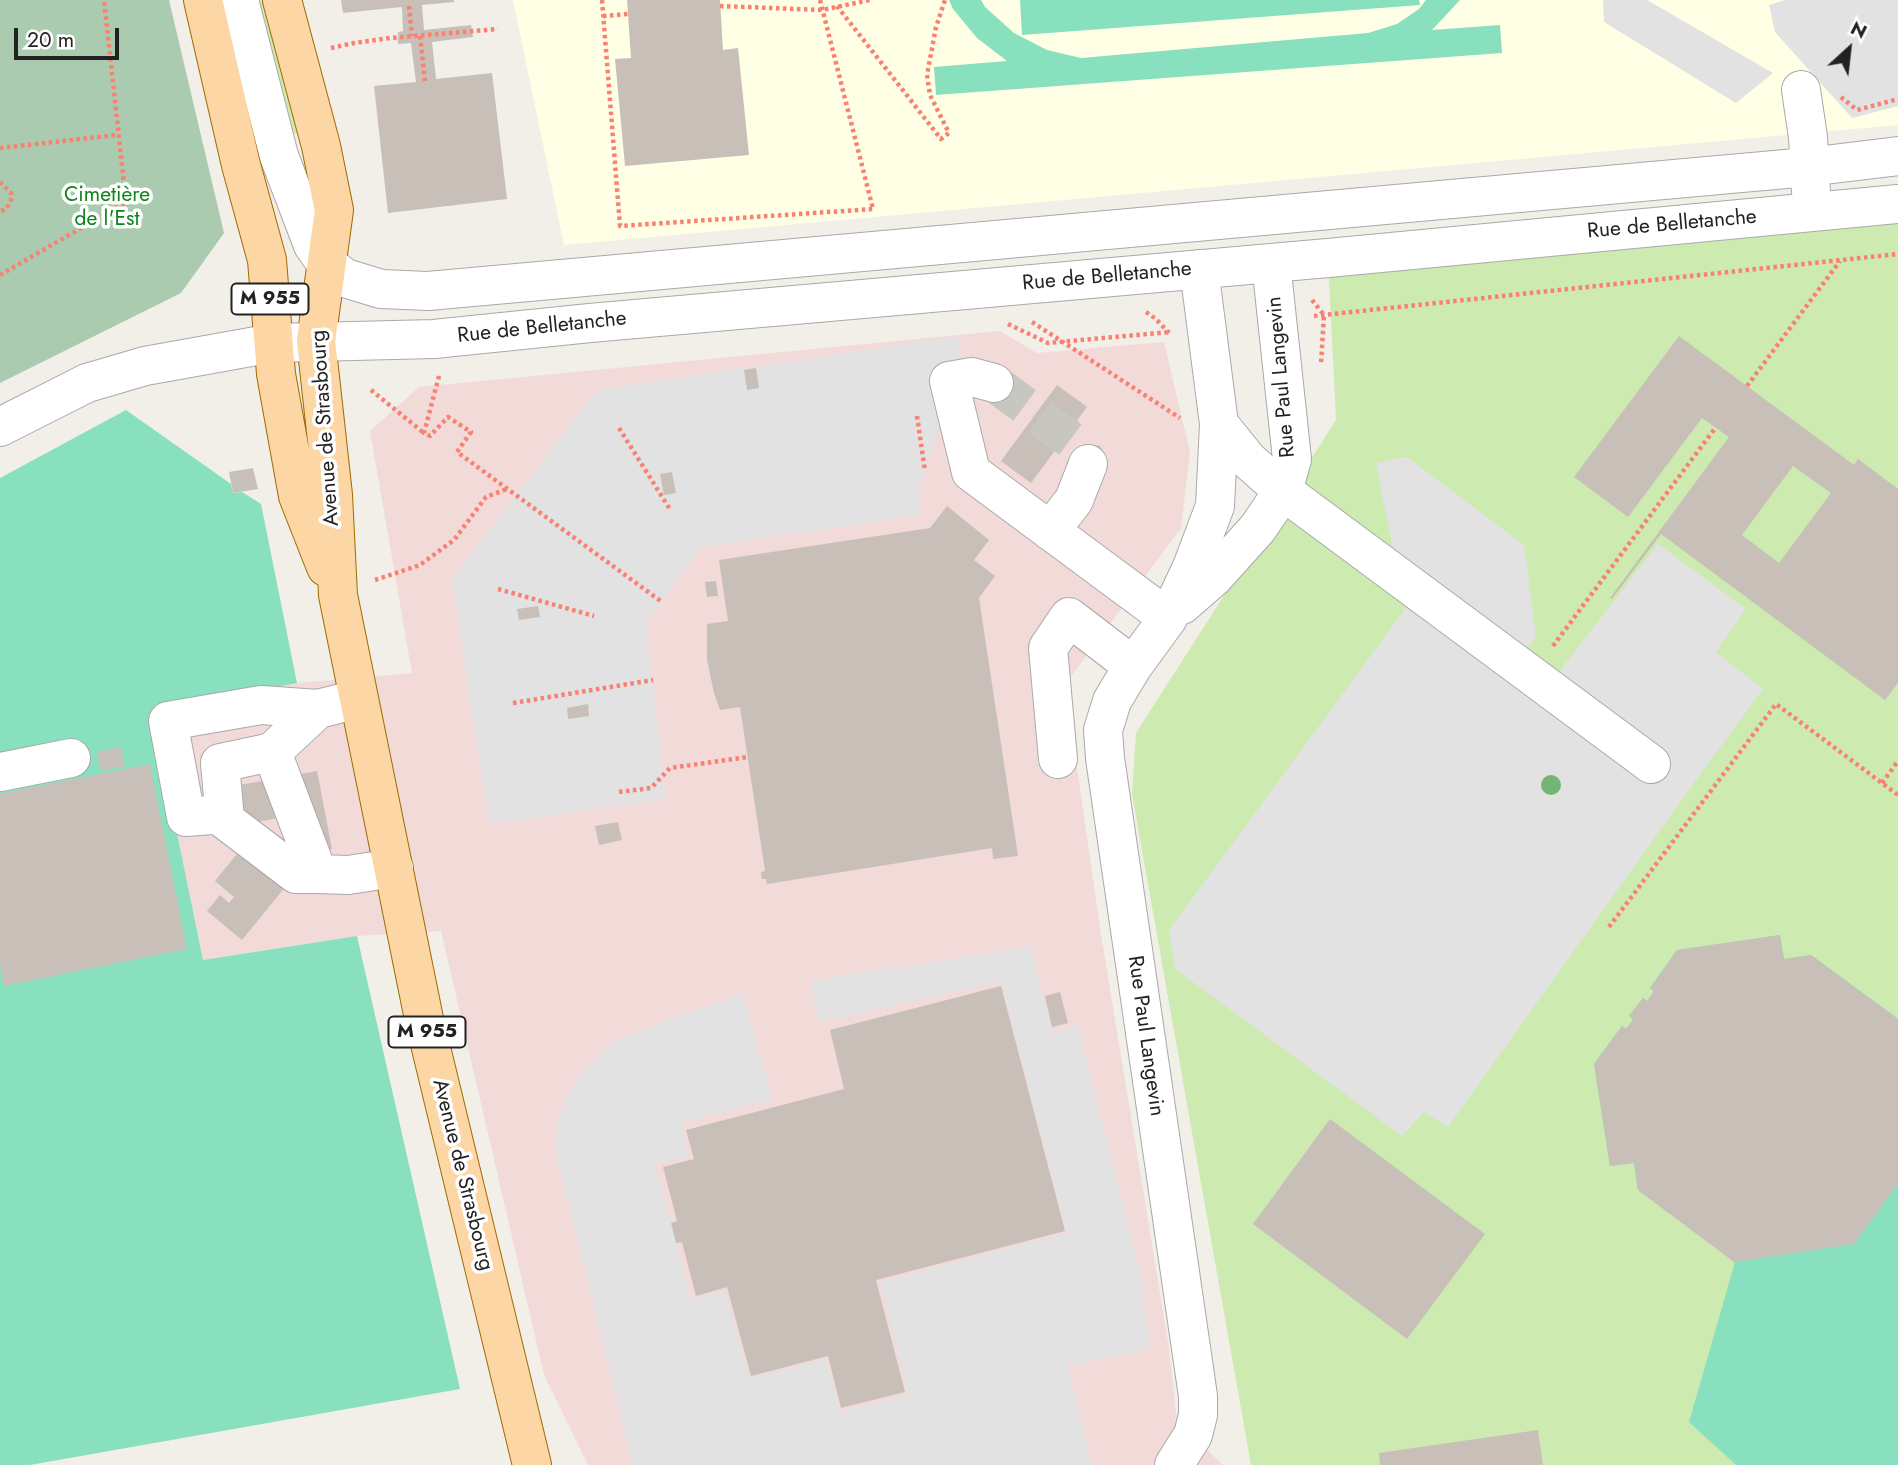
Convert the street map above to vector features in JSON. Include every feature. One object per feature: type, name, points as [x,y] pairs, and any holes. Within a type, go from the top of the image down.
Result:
[{"type":"main road","name":"Avenue de Strasbourg","points":[[203,0],[241,165],[267,260],[273,343],[283,420],[298,496],[338,595]]},
{"type":"main road","name":"Avenue de Strasbourg","points":[[282,0],[321,146],[334,209],[316,341],[333,495],[338,595],[424,1019],[532,1465]]},
{"type":"street","name":"M 955","points":[[239,0],[279,156],[313,245],[326,261]]},
{"type":"street","points":[[1812,212],[1808,137],[1816,90]]},
{"type":"street","points":[[326,261],[345,278],[381,289],[428,291],[1808,167],[1898,156]]},
{"type":"street","name":"Rue de Belletanche","points":[[0,427],[87,383],[145,366],[273,343],[435,339],[1898,204]]},
{"type":"street","name":"Rue Paul Langevin","points":[[1168,618],[1213,578],[1258,527],[1283,491],[1292,459],[1271,263]]},
{"type":"street","name":"Rue Paul Langevin","points":[[1174,1465],[1193,1435],[1198,1415],[1198,1396],[1103,730],[1112,701],[1133,666],[1168,618],[1192,567],[1215,506],[1192,335],[1199,269]]},
{"type":"street","points":[[994,383],[972,377],[949,381],[971,472],[1168,618]]},
{"type":"street","name":"Rue Paul Langevin","points":[[1205,424],[1283,491]]},
{"type":"street","points":[[1050,531],[1074,500],[1088,464]]},
{"type":"street","points":[[1283,491],[1651,764]]},
{"type":"street","points":[[1058,759],[1048,648],[1069,617],[1133,666]]},
{"type":"street","points":[[224,814],[186,817],[168,722],[261,705],[318,709],[358,699]]},
{"type":"street","points":[[318,709],[272,752],[220,763],[225,820],[296,874],[348,875],[394,868]]},
{"type":"street","points":[[272,752],[318,874]]},
{"type":"street","points":[[0,772],[71,758]]},
{"type":"path","points":[[0,275],[126,202],[104,0]]},
{"type":"path","points":[[602,0],[620,226],[873,209]]},
{"type":"path","points":[[820,0],[873,209],[878,251]]},
{"type":"path","points":[[720,6],[822,9],[870,0]]},
{"type":"path","points":[[837,6],[941,139],[949,133],[930,95],[928,75],[936,27],[945,0]]},
{"type":"path","points":[[409,6],[412,36]]},
{"type":"path","points":[[603,16],[628,14]]},
{"type":"path","points":[[297,58],[354,43],[498,29]]},
{"type":"path","points":[[420,36],[425,81]]},
{"type":"path","points":[[1816,90],[1857,110],[1898,99]]},
{"type":"path","points":[[0,148],[117,135]]},
{"type":"path","points":[[0,182],[11,193],[12,198],[7,208],[0,212]]},
{"type":"path","points":[[1277,320],[1898,254]]},
{"type":"path","points":[[1747,386],[1841,261]]},
{"type":"path","points":[[1156,319],[1164,318]]},
{"type":"path","points":[[1028,319],[1062,342],[1205,424]]},
{"type":"path","points":[[1003,322],[1048,343],[1169,332],[1192,335]]},
{"type":"path","points":[[1169,332],[1192,335]]},
{"type":"path","points":[[424,433],[440,372]]},
{"type":"path","points":[[371,390],[430,436],[448,417],[471,432],[457,452],[662,602]]},
{"type":"path","points":[[1531,675],[1716,427]]},
{"type":"path","points":[[619,428],[671,511]]},
{"type":"path","points":[[375,580],[421,565],[454,540],[485,497],[508,489]]},
{"type":"path","points":[[498,589],[594,616]]},
{"type":"path","points":[[513,703],[653,680]]},
{"type":"path","points":[[1609,926],[1776,704],[1898,795]]},
{"type":"path","points":[[619,792],[651,788],[670,768],[748,757]]},
{"type":"path","points":[[1882,783],[1898,761]]},
{"type":"shaded area","points":[[513,0],[1898,0],[1898,125],[564,245]]},
{"type":"shaded area","points":[[1603,0],[1647,0],[1773,73],[1736,103],[1604,22]]},
{"type":"shaded area","points":[[1785,0],[1898,0],[1898,106],[1852,118],[1775,32],[1769,5]]},
{"type":"shaded area","points":[[1000,331],[1037,353],[1164,342],[1190,452],[1181,528],[1065,685],[1101,934],[1168,1342],[1177,1420],[1223,1465],[588,1465],[544,1375],[441,931],[357,936],[203,960],[152,710],[297,683],[412,673],[370,431],[419,387]]},
{"type":"shaded area","points":[[959,336],[962,362],[918,489],[921,515],[702,547],[646,623],[666,799],[489,824],[452,579],[597,390]]},
{"type":"shaded area","points":[[1407,457],[1524,545],[1536,637],[1522,654],[1555,677],[1658,544],[1746,609],[1716,652],[1763,689],[1448,1127],[1424,1112],[1402,1136],[1175,969],[1169,930],[1405,609],[1376,463]]},
{"type":"shaded area","points":[[1030,946],[1053,1034],[1077,1024],[1141,1274],[1150,1349],[1068,1366],[1092,1465],[633,1465],[555,1149],[558,1118],[575,1082],[618,1038],[742,994],[773,1099],[682,1123],[688,1156],[655,1165],[691,1299],[725,1290],[749,1379],[826,1359],[840,1412],[909,1395],[880,1282],[1067,1233],[1001,982],[819,1022],[810,981]]},
{"type":"green space","name":"Cimetière de l'Est","points":[[0,0],[169,0],[224,233],[181,293],[0,383]]},
{"type":"green space","points":[[257,0],[270,0],[304,131],[293,134]]},
{"type":"green space","points":[[949,0],[981,0],[985,7],[1014,33],[1047,50],[1081,58],[1368,33],[1397,24],[1419,9],[1426,0],[1460,0],[1432,30],[1500,25],[1502,53],[936,95],[934,67],[1007,61],[977,38],[953,9]]},
{"type":"green space","points":[[1020,0],[1419,0],[1420,5],[1022,35]]},
{"type":"green space","points":[[1898,204],[1898,1465],[1251,1465],[1132,794],[1136,733],[1336,420],[1328,258]]},
{"type":"green space","points":[[126,410],[231,484],[233,493],[242,492],[261,504],[297,683],[152,711],[203,960],[357,936],[460,1389],[30,1465],[0,1465],[0,478]]},
{"type":"green space","points":[[1780,935],[1784,959],[1811,955],[1898,1019],[1898,1465],[1736,1465],[1689,1422],[1735,1262],[1638,1190],[1634,1163],[1610,1166],[1594,1064],[1622,1026],[1626,1029],[1633,1020],[1629,1016],[1643,998],[1647,1001],[1654,992],[1650,988],[1677,950]]},
{"type":"building","points":[[341,0],[454,0],[422,5],[424,30],[471,25],[473,37],[432,42],[436,79],[492,73],[507,199],[388,213],[374,86],[416,82],[411,43],[398,44],[398,32],[403,31],[402,7],[343,13]]},
{"type":"building","points":[[627,0],[720,0],[723,50],[738,48],[749,155],[625,166],[615,59],[631,58]]},
{"type":"building","points":[[1679,336],[1854,465],[1858,459],[1898,489],[1898,683],[1885,700],[1661,534],[1612,599],[1610,598],[1729,437],[1702,418],[1628,517],[1574,477]],"holes":[[[1793,466],[1831,493],[1779,563],[1742,535]]]},
{"type":"building","points":[[756,368],[759,388],[747,390],[744,370]]},
{"type":"building","points":[[1057,385],[1087,407],[1031,483],[1001,461]]},
{"type":"building","points":[[253,468],[258,489],[233,493],[229,472]]},
{"type":"building","points":[[672,472],[676,493],[664,495],[660,474]]},
{"type":"building","points":[[947,506],[989,540],[974,560],[995,576],[979,598],[1018,856],[993,859],[992,848],[767,884],[766,879],[762,879],[761,872],[765,871],[740,707],[720,710],[707,660],[707,624],[728,621],[719,560],[930,528]]},
{"type":"building","points":[[716,581],[718,596],[707,597],[705,582]]},
{"type":"building","points":[[538,606],[540,617],[519,620],[517,609]]},
{"type":"building","points":[[588,704],[589,716],[568,719],[567,708]]},
{"type":"building","points":[[121,747],[125,766],[101,771],[97,752]]},
{"type":"building","points":[[150,764],[187,949],[4,986],[0,965],[0,794]]},
{"type":"building","points":[[317,771],[332,849],[291,856],[283,817],[247,824],[240,785]]},
{"type":"building","points":[[618,822],[622,840],[599,845],[595,826]]},
{"type":"building","points":[[245,844],[290,881],[242,940],[207,911],[220,895],[229,903],[234,897],[215,881]]},
{"type":"building","points":[[1780,935],[1784,959],[1811,955],[1898,1019],[1898,1184],[1854,1244],[1734,1262],[1638,1190],[1634,1163],[1610,1166],[1594,1064],[1622,1026],[1626,1029],[1634,1019],[1629,1016],[1643,998],[1647,1001],[1654,991],[1650,988],[1677,950]]},
{"type":"building","points":[[1001,986],[1065,1231],[876,1280],[905,1392],[841,1408],[828,1356],[751,1376],[727,1287],[696,1296],[682,1242],[676,1243],[671,1223],[677,1221],[663,1167],[694,1159],[686,1130],[844,1089],[830,1030]]},
{"type":"building","points":[[1060,992],[1068,1023],[1052,1027],[1045,996]]},
{"type":"building","points":[[1330,1119],[1485,1234],[1407,1339],[1253,1224]]},
{"type":"building","points":[[1538,1430],[1543,1465],[1380,1465],[1379,1453]]},
{"type":"tunnel","points":[[994,383],[1078,445],[1088,464]]}]
